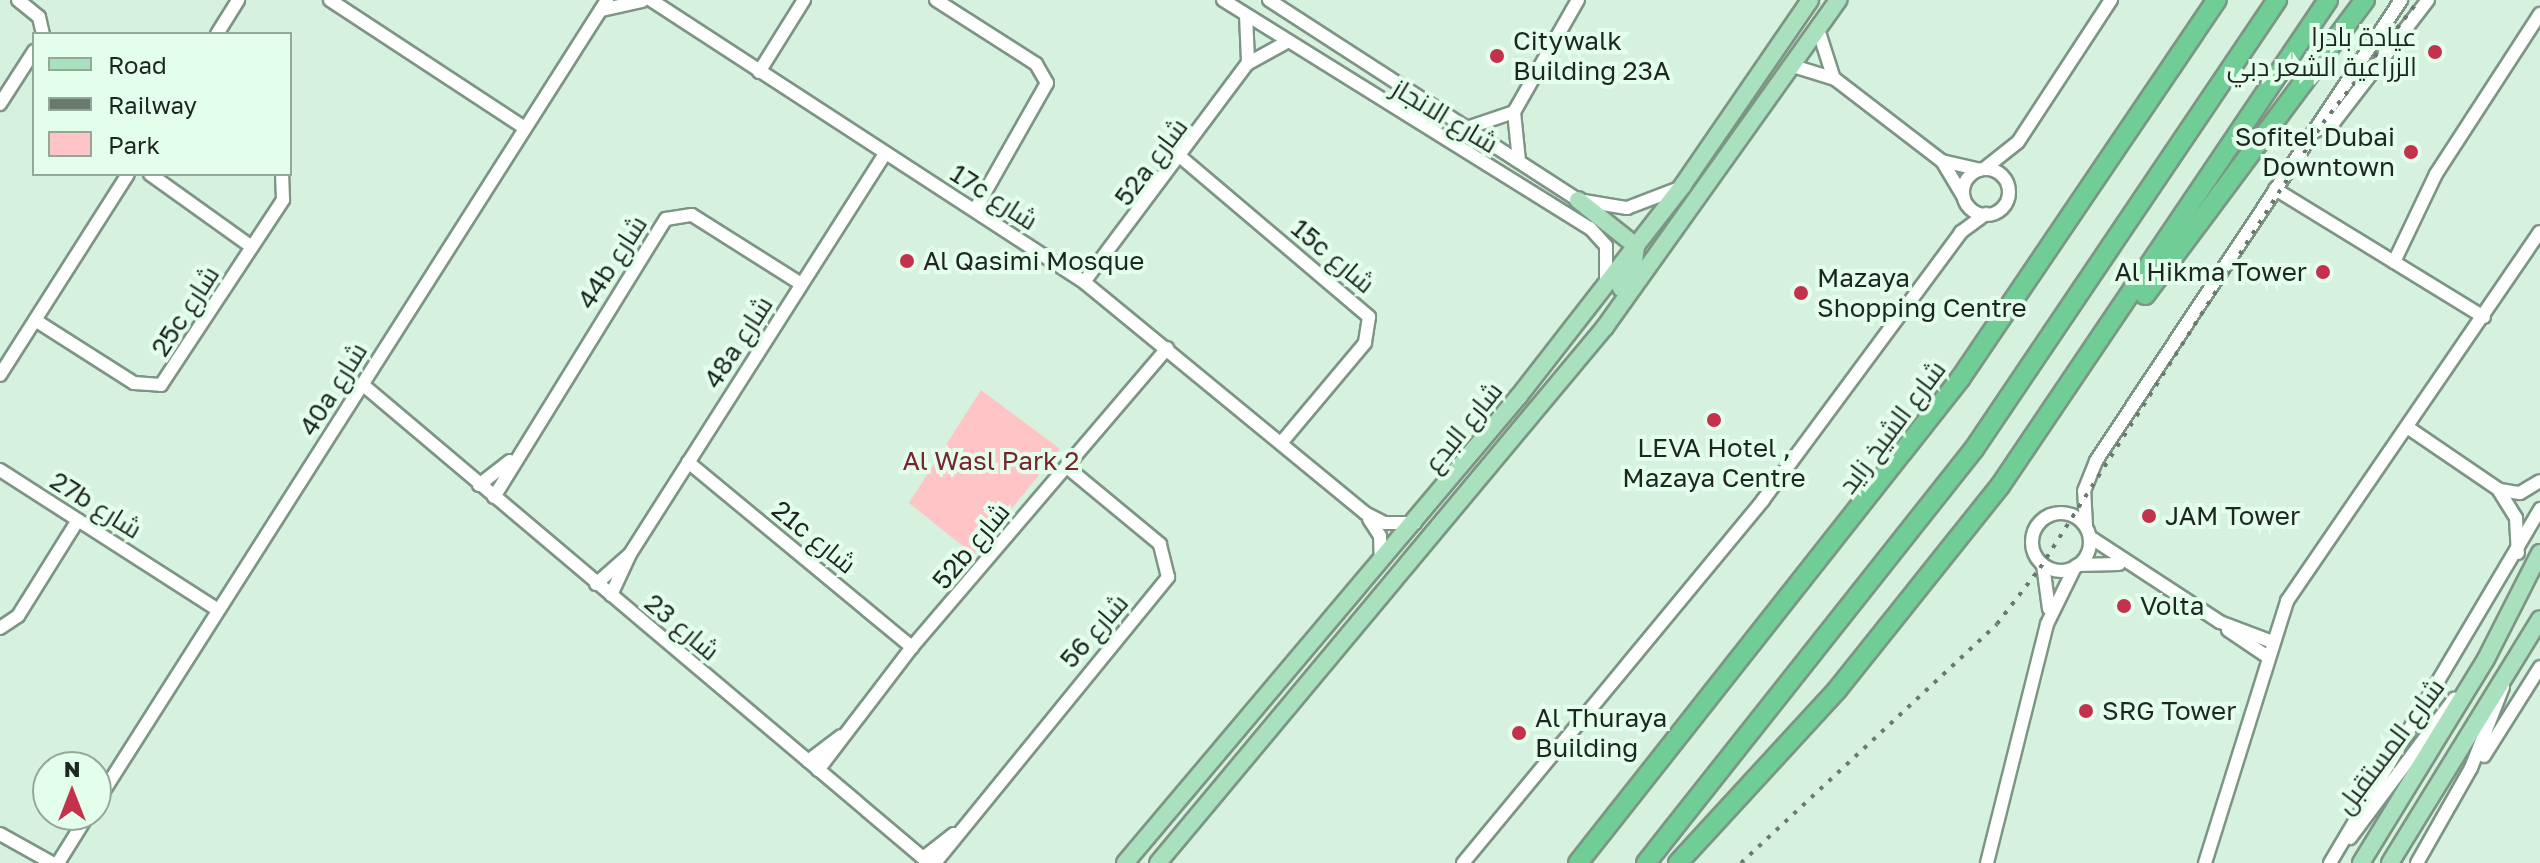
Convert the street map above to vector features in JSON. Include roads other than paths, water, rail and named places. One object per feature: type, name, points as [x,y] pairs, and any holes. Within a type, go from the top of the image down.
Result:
[{"type":"highway","name":"شارع الشيخ زايد","points":[[1578,863],[1918,437],[2217,0]]},
{"type":"highway","points":[[1646,863],[1974,449],[2277,0]]},
{"type":"highway","points":[[1678,863],[1912,599],[2102,341],[2328,0]]},
{"type":"highway","points":[[2102,341],[2192,238],[2365,0]]},
{"type":"main road","name":"شارع البدع","points":[[1125,863],[1415,523],[1604,288],[1683,185],[1810,0]]},
{"type":"main road","name":"شارع البدع","points":[[1162,860],[1680,228],[1838,0]]},
{"type":"main road","points":[[1570,361],[1631,276],[1636,246],[1578,200]]},
{"type":"main road","name":"شارع المستقبل","points":[[2361,863],[2486,659],[2540,553]]},
{"type":"main road","points":[[2390,863],[2540,619]]},
{"type":"main road","points":[[1139,863],[1185,807],[1196,780]]},
{"type":"street","points":[[18,0],[42,28]]},
{"type":"street","points":[[218,32],[238,0]]},
{"type":"street","points":[[759,72],[804,0]]},
{"type":"street","points":[[936,0],[1036,64],[1047,83],[975,210]]},
{"type":"street","name":"شارع الانجاز","points":[[1223,0],[1590,228],[1610,258],[1604,288]]},
{"type":"street","name":"شارع الانجاز","points":[[1269,0],[1578,200],[1637,206],[1683,185]]},
{"type":"street","points":[[1519,161],[1514,112],[1578,0]]},
{"type":"street","points":[[1948,250],[1964,200],[1966,180],[2018,142],[2111,0]]},
{"type":"street","points":[[1987,863],[2047,624],[2076,566],[2088,532],[2084,491],[2096,461],[2401,0]]},
{"type":"street","points":[[2313,132],[2334,122],[2428,0]]},
{"type":"street","points":[[338,2],[528,124]]},
{"type":"street","name":"17c شارع","points":[[604,5],[647,2],[759,72],[1084,282],[1365,513],[1385,523],[1415,523]]},
{"type":"street","name":"40a شارع","points":[[112,778],[604,5]]},
{"type":"street","points":[[2394,262],[2436,174],[2540,14]]},
{"type":"street","points":[[1246,15],[1253,45],[1247,64]]},
{"type":"street","points":[[1818,29],[1822,60],[1835,79],[1942,161],[1964,200],[1986,214]]},
{"type":"street","name":"52a شارع","points":[[1084,282],[1183,159],[1247,64],[1287,42]]},
{"type":"street","points":[[0,104],[32,54]]},
{"type":"street","points":[[1793,66],[1835,79]]},
{"type":"street","points":[[1467,128],[1514,112]]},
{"type":"street","name":"48a شارع","points":[[611,595],[630,554],[885,154]]},
{"type":"street","name":"15c شارع","points":[[1183,159],[1369,317],[1365,343],[1281,443]]},
{"type":"street","points":[[1463,863],[1763,500],[1948,250],[1986,214],[2002,207],[2008,191],[2001,175],[1942,161]]},
{"type":"street","points":[[0,375],[127,176]]},
{"type":"street","points":[[153,176],[252,247]]},
{"type":"street","name":"25c شارع","points":[[35,320],[134,383],[153,387],[172,374],[283,200],[282,176]]},
{"type":"street","points":[[2275,189],[2484,317]]},
{"type":"street","name":"44b شارع","points":[[494,497],[510,461],[666,219],[692,215],[801,284]]},
{"type":"street","points":[[2205,863],[2265,655],[2297,586],[2410,429],[2540,232]]},
{"type":"street","name":"52b شارع","points":[[813,766],[1167,348]]},
{"type":"street","name":"شارع 23","points":[[359,389],[494,497],[929,861]]},
{"type":"street","points":[[2410,429],[2498,489],[2516,518],[2518,553]]},
{"type":"street","name":"44b شارع","points":[[479,485],[510,461]]},
{"type":"street","name":"21c شارع","points":[[688,462],[912,647]]},
{"type":"street","name":"شارع 56","points":[[929,861],[1168,577],[1160,544],[1067,467]]},
{"type":"street","name":"27b شارع","points":[[0,470],[220,606]]},
{"type":"street","points":[[2498,489],[2520,493],[2540,481]]},
{"type":"street","points":[[2331,863],[2518,553],[2540,509]]},
{"type":"street","name":"17c شارع","points":[[1365,513],[1380,536],[1381,562]]},
{"type":"street","points":[[2047,624],[2043,565],[2032,538],[2041,520],[2060,513],[2088,532],[2125,565],[2220,622],[2265,655]]},
{"type":"street","points":[[0,628],[18,616],[78,520]]},
{"type":"street","name":"48a شارع","points":[[596,584],[630,554]]},
{"type":"street","points":[[2043,565],[2125,565]]},
{"type":"street","points":[[2220,622],[2270,641]]},
{"type":"street","name":"شارع المستقبل","points":[[2331,863],[2486,659]]},
{"type":"street","points":[[2417,863],[2540,667]]},
{"type":"street","points":[[2456,799],[2508,673]]},
{"type":"street","points":[[58,863],[78,831]]},
{"type":"street","points":[[0,836],[35,863]]},
{"type":"street","points":[[0,836],[52,863]]},
{"type":"railway","points":[[1741,863],[1997,624],[2040,568],[2323,123],[2419,0]]},
{"type":"place","name":"عيادة بادرا الزراعية الشعر دبي","points":[[2435,52]]},
{"type":"place","name":"Citywalk Building 23A","points":[[1497,56]]},
{"type":"place","name":"Sofitel Dubai Downtown","points":[[2411,152]]},
{"type":"place","name":"Al Qasimi Mosque","points":[[907,261]]},
{"type":"place","name":"Al Hikma Tower","points":[[2323,272]]},
{"type":"place","name":"Mazaya Shopping Centre","points":[[1801,293]]},
{"type":"place","name":"LEVA Hotel , Mazaya Centre","points":[[1714,420]]},
{"type":"place","name":"JAM Tower","points":[[2149,516]]},
{"type":"place","name":"Volta","points":[[2124,606]]},
{"type":"place","name":"SRG Tower","points":[[2086,711]]},
{"type":"place","name":"Al Thuraya Building","points":[[1519,733]]},
{"type":"park label","name":"Al Wasl Park 2","points":[[991,461]]}]
